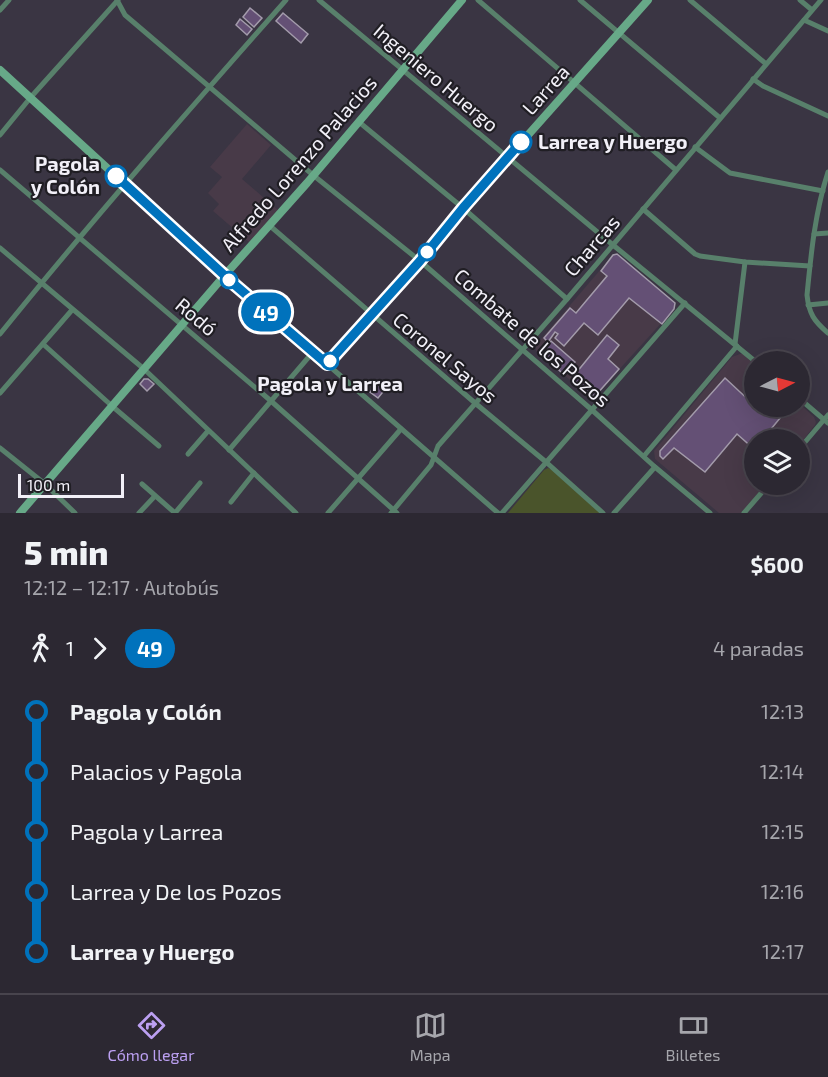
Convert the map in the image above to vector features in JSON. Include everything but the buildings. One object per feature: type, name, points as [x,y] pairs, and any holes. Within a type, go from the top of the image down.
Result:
[{"type":"street","points":[[0,10],[9,0]]},
{"type":"street","points":[[0,135],[117,0]]},
{"type":"street","name":"Combate de los Pozos","points":[[117,0],[124,15],[313,175],[420,261],[655,467],[711,513]]},
{"type":"street","points":[[0,334],[125,184],[286,0]]},
{"type":"street","name":"Ingeniero Huergo","points":[[319,0],[744,352]]},
{"type":"street","name":"Alfredo Lorenzo Palacios","points":[[20,513],[462,0]]},
{"type":"street","points":[[478,0],[676,170]]},
{"type":"street","points":[[580,0],[720,118]]},
{"type":"street","name":"Larrea","points":[[327,364],[648,0]]},
{"type":"street","points":[[690,0],[766,64]]},
{"type":"street","points":[[800,0],[812,10]]},
{"type":"street","name":"Charcas","points":[[394,512],[431,465],[438,446],[567,299],[821,0]]},
{"type":"street","points":[[804,20],[828,31]]},
{"type":"street","points":[[0,70],[224,276],[500,513],[685,303]]},
{"type":"street","points":[[753,79],[763,86],[828,116]]},
{"type":"street","points":[[359,122],[463,208],[567,299]]},
{"type":"street","points":[[696,147],[730,173],[823,191]]},
{"type":"street","name":"Rodó","points":[[0,170],[271,401],[394,512]]},
{"type":"street","points":[[828,172],[814,234],[807,295],[811,314],[828,333]]},
{"type":"street","points":[[644,209],[695,254],[745,262],[810,266]]},
{"type":"street","name":"Coronel Sayos","points":[[269,225],[603,513]]},
{"type":"street","points":[[814,234],[828,232]]},
{"type":"street","points":[[0,248],[144,369],[296,513]]},
{"type":"street","points":[[644,456],[736,345],[745,262]]},
{"type":"street","points":[[808,305],[828,303]]},
{"type":"street","points":[[0,393],[72,310]]},
{"type":"street","points":[[43,344],[159,447]]},
{"type":"street","points":[[229,450],[313,352]]},
{"type":"street","points":[[810,406],[827,419],[810,437]]},
{"type":"street","points":[[328,513],[401,429]]},
{"type":"street","points":[[188,454],[208,431]]},
{"type":"street","points":[[0,448],[45,484],[75,513]]},
{"type":"street","points":[[614,513],[655,467]]},
{"type":"street","points":[[231,502],[254,473]]},
{"type":"street","points":[[142,484],[175,513],[200,483]]},
{"type":"street","points":[[744,513],[759,495]]},
{"type":"street","points":[[139,513],[154,496]]},
{"type":"shaded area","points":[[247,124],[271,145],[242,179],[278,210],[249,242],[213,211],[219,204],[208,193],[222,177],[210,167]]},
{"type":"shaded area","points":[[617,254],[675,303],[674,309],[596,395],[589,396],[536,351],[536,345],[613,255]]},
{"type":"shaded area","points":[[744,355],[744,417],[810,417],[810,413],[816,422],[810,431],[810,429],[744,429],[744,495],[756,495],[741,513],[719,513],[655,459],[654,451],[732,357]]},
{"type":"green space","points":[[548,468],[552,470],[600,513],[508,513]]},
{"type":"bus line","name":"49","points":[[116,176],[235,285],[327,364],[420,261],[521,142]]},
{"type":"place","name":"Larrea y Huergo","points":[[521,142]]},
{"type":"place","name":"Pagola y Colón","points":[[116,176]]},
{"type":"place","name":"Pagola y Larrea","points":[[330,361]]}]
